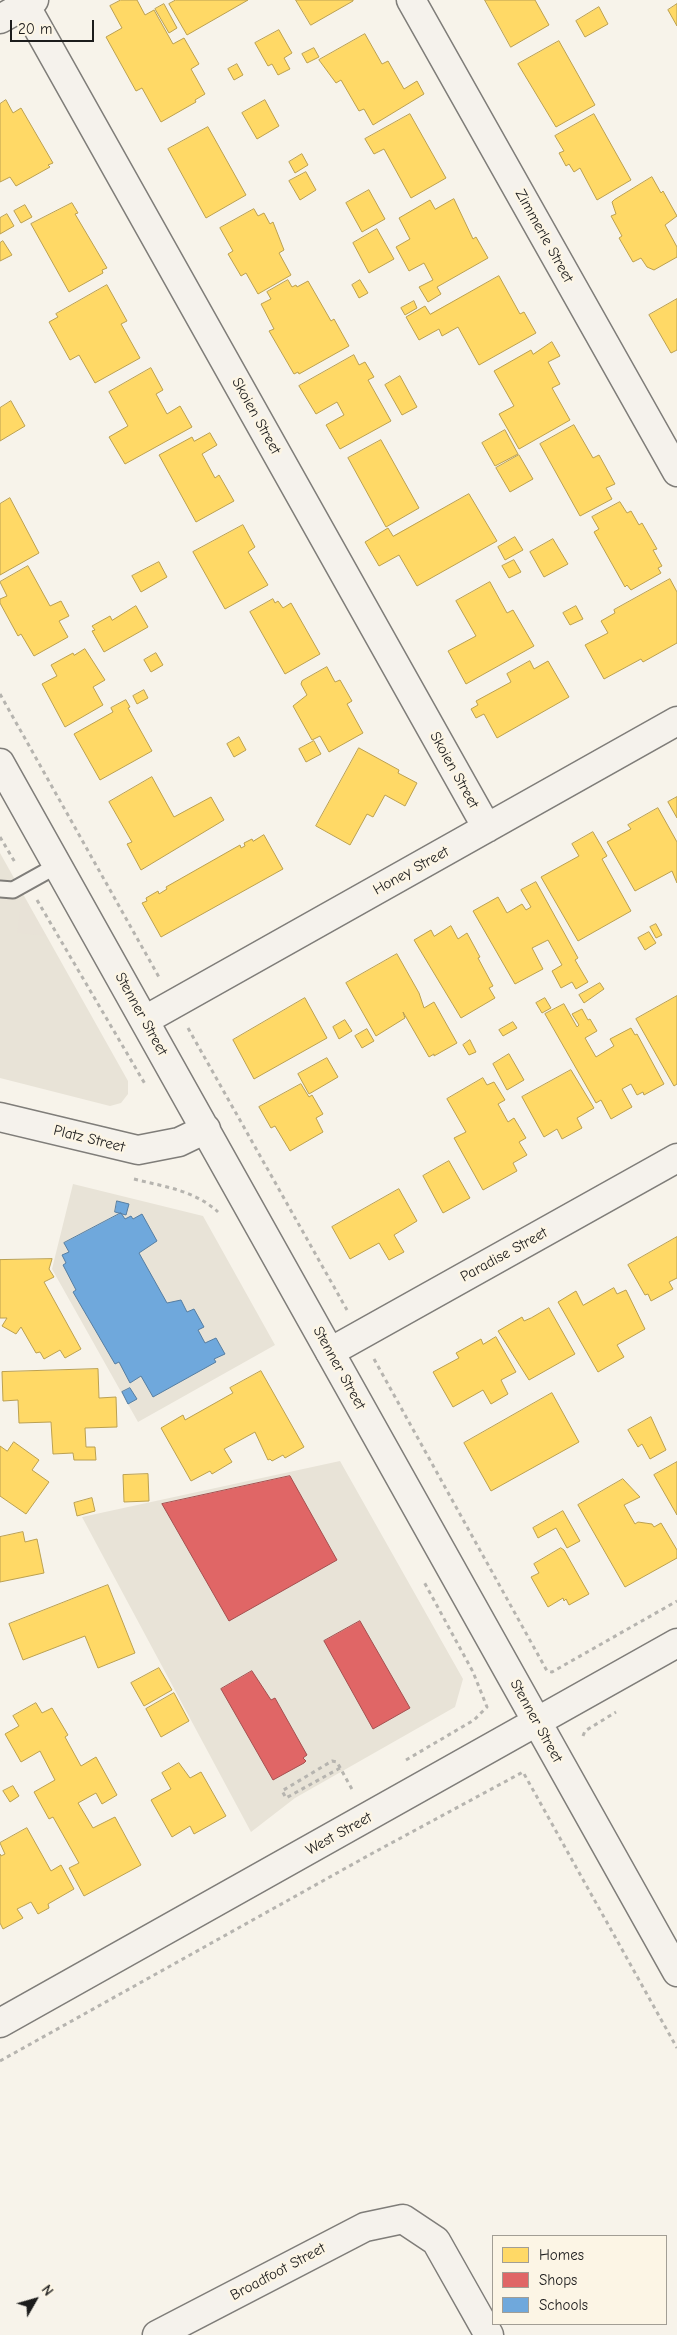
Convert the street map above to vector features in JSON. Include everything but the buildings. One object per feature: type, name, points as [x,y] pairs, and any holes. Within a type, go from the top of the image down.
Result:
[{"type":"street","name":"Zimmerle Street","points":[[411,0],[677,472]]},
{"type":"street","points":[[0,19],[30,2]]},
{"type":"street","name":"Skoien Street","points":[[30,2],[487,828]]},
{"type":"street","name":"Honey Street","points":[[145,1020],[677,722]]},
{"type":"street","name":"Stenner Street","points":[[0,763],[677,1972]]},
{"type":"street","name":"Platz Street","points":[[0,1117],[138,1150],[179,1142],[206,1129]]},
{"type":"street","name":"Paradise Street","points":[[330,1352],[677,1158]]},
{"type":"street","name":"West Street","points":[[0,2023],[677,1643]]},
{"type":"street","name":"Broadfoot Street","points":[[157,2335],[365,2226],[403,2219],[436,2241],[489,2335]]},
{"type":"lane","points":[[0,888],[13,890],[58,865]]},
{"type":"path","points":[[0,694],[361,1335],[547,1671],[552,1672],[677,1600]]},
{"type":"path","points":[[0,836],[149,1092]]},
{"type":"path","points":[[132,1179],[181,1190],[204,1199],[223,1217],[213,1200]]},
{"type":"path","points":[[422,1580],[473,1672],[487,1707]]},
{"type":"path","points":[[583,1736],[585,1732]]},
{"type":"path","points":[[340,1768],[286,1798],[282,1791],[332,1761],[337,1762],[353,1791]]},
{"type":"path","points":[[0,2061],[522,1772],[677,2048]]},
{"type":"shaded area","points":[[0,853],[128,1081],[128,1094],[121,1103],[110,1106],[0,1078]]},
{"type":"shaded area","points":[[25,899],[46,936],[17,933],[21,901]]},
{"type":"shaded area","points":[[73,1184],[203,1216],[275,1345],[138,1422],[52,1269]]},
{"type":"shaded area","points":[[340,1461],[463,1679],[455,1707],[295,1798],[251,1832],[82,1517]]}]
